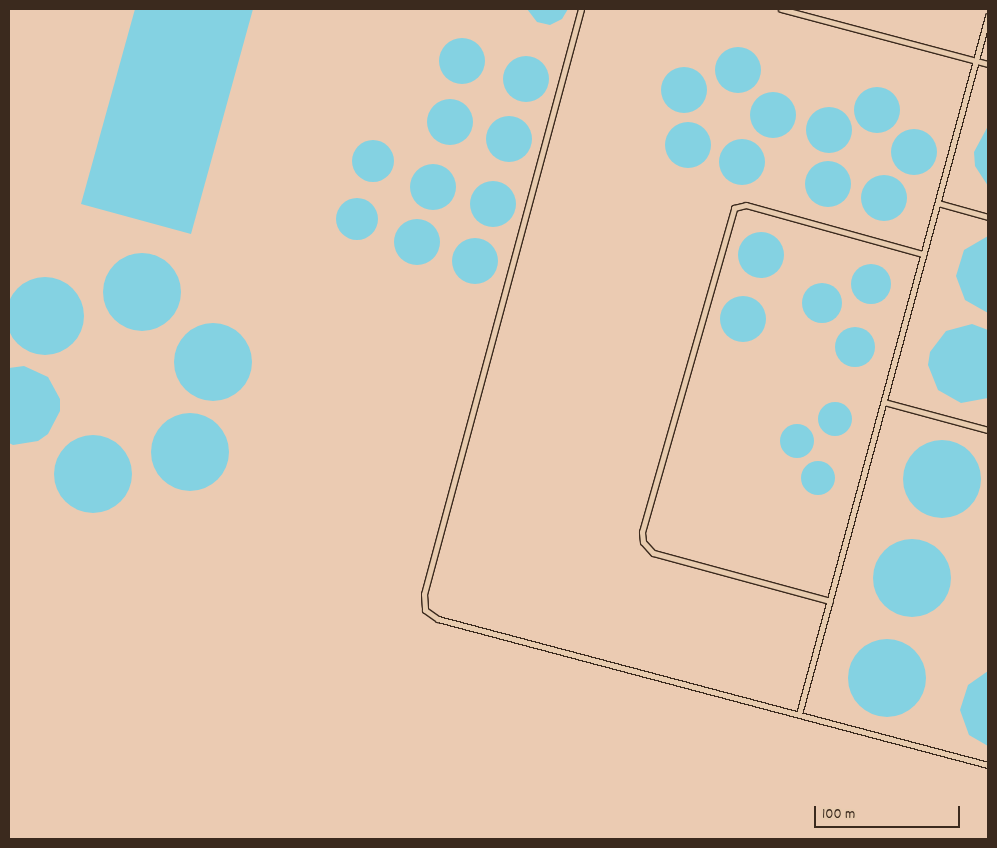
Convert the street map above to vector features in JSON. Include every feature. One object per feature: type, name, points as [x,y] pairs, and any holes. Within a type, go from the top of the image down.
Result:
[{"type":"lane","points":[[581,9],[424,594],[425,610],[438,619],[988,765]]},
{"type":"lane","points":[[781,9],[988,64]]},
{"type":"lane","points":[[799,714],[988,16]]},
{"type":"lane","points":[[938,203],[988,217]]},
{"type":"lane","points":[[830,601],[653,554],[643,542],[645,522],[734,208],[746,205],[923,254]]},
{"type":"lane","points":[[884,402],[988,430]]},
{"type":"water","points":[[135,9],[253,9],[191,234],[81,204]]},
{"type":"water","points":[[527,9],[568,9],[562,19],[550,25],[537,22]]},
{"type":"water","points":[[462,38],[475,42],[481,48],[485,61],[481,74],[475,80],[462,84],[449,80],[443,74],[439,61],[443,48],[449,42]]},
{"type":"water","points":[[738,47],[751,51],[757,57],[761,70],[757,83],[751,89],[738,93],[725,89],[719,83],[715,70],[719,57],[725,51]]},
{"type":"water","points":[[526,56],[539,60],[545,66],[549,79],[545,92],[539,98],[526,102],[513,98],[507,92],[503,79],[507,66],[513,60]]},
{"type":"water","points":[[684,67],[697,71],[703,77],[707,90],[703,103],[697,109],[684,113],[671,109],[665,103],[661,90],[665,77],[671,71]]},
{"type":"water","points":[[877,87],[890,91],[896,97],[900,110],[896,123],[890,129],[877,133],[864,129],[858,123],[854,110],[858,97],[864,91]]},
{"type":"water","points":[[773,92],[786,96],[792,102],[796,115],[792,128],[786,134],[773,138],[760,134],[754,128],[750,115],[754,102],[760,96]]},
{"type":"water","points":[[450,99],[463,103],[469,109],[473,122],[469,135],[463,141],[450,145],[437,141],[431,135],[427,122],[431,109],[437,103]]},
{"type":"water","points":[[829,107],[842,111],[848,117],[852,130],[848,143],[842,149],[829,153],[816,149],[810,143],[806,130],[810,117],[816,111]]},
{"type":"water","points":[[509,116],[522,120],[528,126],[532,139],[528,152],[522,158],[509,162],[496,158],[490,152],[486,139],[490,126],[496,120]]},
{"type":"water","points":[[688,122],[701,126],[707,132],[711,145],[707,158],[701,164],[688,168],[675,164],[669,158],[665,145],[669,132],[675,126]]},
{"type":"water","points":[[988,126],[988,186],[975,166],[974,152]]},
{"type":"water","points":[[910,129],[918,129],[927,133],[933,139],[937,152],[933,165],[927,171],[918,175],[910,175],[901,171],[895,165],[891,156],[891,148],[895,139],[901,133]]},
{"type":"water","points":[[742,139],[755,143],[761,149],[765,162],[761,175],[755,181],[742,185],[729,181],[723,175],[719,162],[723,149],[729,143]]},
{"type":"water","points":[[377,140],[385,143],[391,149],[394,161],[391,173],[385,179],[369,182],[361,179],[355,173],[352,157],[355,149],[361,143]]},
{"type":"water","points":[[828,161],[841,165],[847,171],[851,184],[847,197],[841,203],[828,207],[815,203],[809,197],[805,184],[809,171],[815,165]]},
{"type":"water","points":[[433,164],[446,168],[452,174],[456,187],[452,200],[446,206],[433,210],[420,206],[414,200],[410,187],[414,174],[420,168]]},
{"type":"water","points":[[880,175],[888,175],[897,179],[903,185],[907,198],[903,211],[897,217],[888,221],[880,221],[871,217],[865,211],[861,202],[861,194],[865,185],[871,179]]},
{"type":"water","points":[[493,181],[506,185],[512,191],[516,204],[512,217],[506,223],[493,227],[480,223],[474,217],[470,204],[474,191],[480,185]]},
{"type":"water","points":[[361,198],[369,201],[375,207],[378,219],[375,231],[369,237],[353,240],[345,237],[339,231],[336,215],[339,207],[345,201]]},
{"type":"water","points":[[413,219],[421,219],[430,223],[436,229],[440,242],[436,255],[430,261],[421,265],[413,265],[404,261],[398,255],[394,246],[394,238],[398,229],[404,223]]},
{"type":"water","points":[[756,232],[766,232],[780,242],[784,255],[780,268],[774,274],[766,278],[756,278],[742,268],[738,260],[738,250],[748,236]]},
{"type":"water","points":[[988,236],[988,313],[965,300],[956,276],[964,250]]},
{"type":"water","points":[[475,238],[488,242],[494,248],[498,261],[494,274],[488,280],[475,284],[462,280],[456,274],[452,261],[456,248],[462,242]]},
{"type":"water","points":[[134,253],[150,253],[164,259],[175,270],[181,284],[181,300],[175,314],[164,325],[150,331],[134,331],[120,325],[109,314],[103,300],[103,284],[109,270],[120,259]]},
{"type":"water","points":[[871,264],[885,270],[891,284],[885,298],[871,304],[857,298],[851,284],[857,270]]},
{"type":"water","points":[[45,277],[60,280],[73,288],[81,301],[84,316],[81,331],[73,344],[60,352],[45,355],[30,352],[17,344],[9,331],[6,316],[9,301],[17,288],[30,280]]},
{"type":"water","points":[[822,283],[836,289],[842,303],[836,317],[822,323],[808,317],[802,303],[808,289]]},
{"type":"water","points":[[738,296],[748,296],[762,306],[766,319],[762,332],[756,338],[748,342],[738,342],[724,332],[720,324],[720,314],[730,300]]},
{"type":"water","points":[[205,323],[221,323],[235,329],[246,340],[252,354],[252,370],[246,384],[235,395],[221,401],[205,401],[191,395],[180,384],[174,370],[174,354],[180,340],[191,329]]},
{"type":"water","points":[[972,324],[988,330],[988,398],[961,403],[938,390],[928,365],[930,352],[946,331]]},
{"type":"water","points":[[855,327],[869,333],[875,347],[869,361],[855,367],[841,361],[835,347],[841,333]]},
{"type":"water","points":[[24,366],[48,377],[60,399],[60,411],[48,434],[38,441],[13,445],[9,443],[9,368]]},
{"type":"water","points":[[835,402],[842,403],[847,407],[851,412],[851,426],[847,431],[842,435],[835,436],[828,435],[823,431],[819,426],[818,419],[819,412],[823,407],[828,403]]},
{"type":"water","points":[[182,413],[198,413],[212,419],[223,430],[229,444],[229,460],[223,474],[212,485],[198,491],[182,491],[168,485],[157,474],[151,460],[151,444],[157,430],[168,419]]},
{"type":"water","points":[[797,424],[804,425],[809,429],[813,434],[813,448],[809,453],[804,457],[797,458],[790,457],[785,453],[781,448],[780,441],[781,434],[785,429],[790,425]]},
{"type":"water","points":[[85,435],[101,435],[115,441],[126,452],[132,466],[132,482],[126,496],[115,507],[101,513],[85,513],[71,507],[60,496],[54,482],[54,466],[60,452],[71,441]]},
{"type":"water","points":[[934,440],[950,440],[964,446],[975,457],[981,471],[981,487],[975,501],[964,512],[950,518],[934,518],[920,512],[909,501],[903,487],[903,471],[909,457],[920,446]]},
{"type":"water","points":[[818,461],[825,462],[830,466],[834,471],[834,485],[830,490],[825,494],[818,495],[811,494],[806,490],[802,485],[801,478],[802,471],[806,466],[811,462]]},
{"type":"water","points":[[904,539],[920,539],[934,545],[945,556],[951,570],[951,586],[945,600],[934,611],[920,617],[904,617],[890,611],[879,600],[873,586],[873,570],[879,556],[890,545]]},
{"type":"water","points":[[879,639],[895,639],[909,645],[920,656],[926,670],[926,686],[920,700],[909,711],[895,717],[879,717],[865,711],[854,700],[848,686],[848,670],[854,656],[865,645]]},
{"type":"water","points":[[988,671],[988,746],[969,735],[960,710],[968,685]]}]
